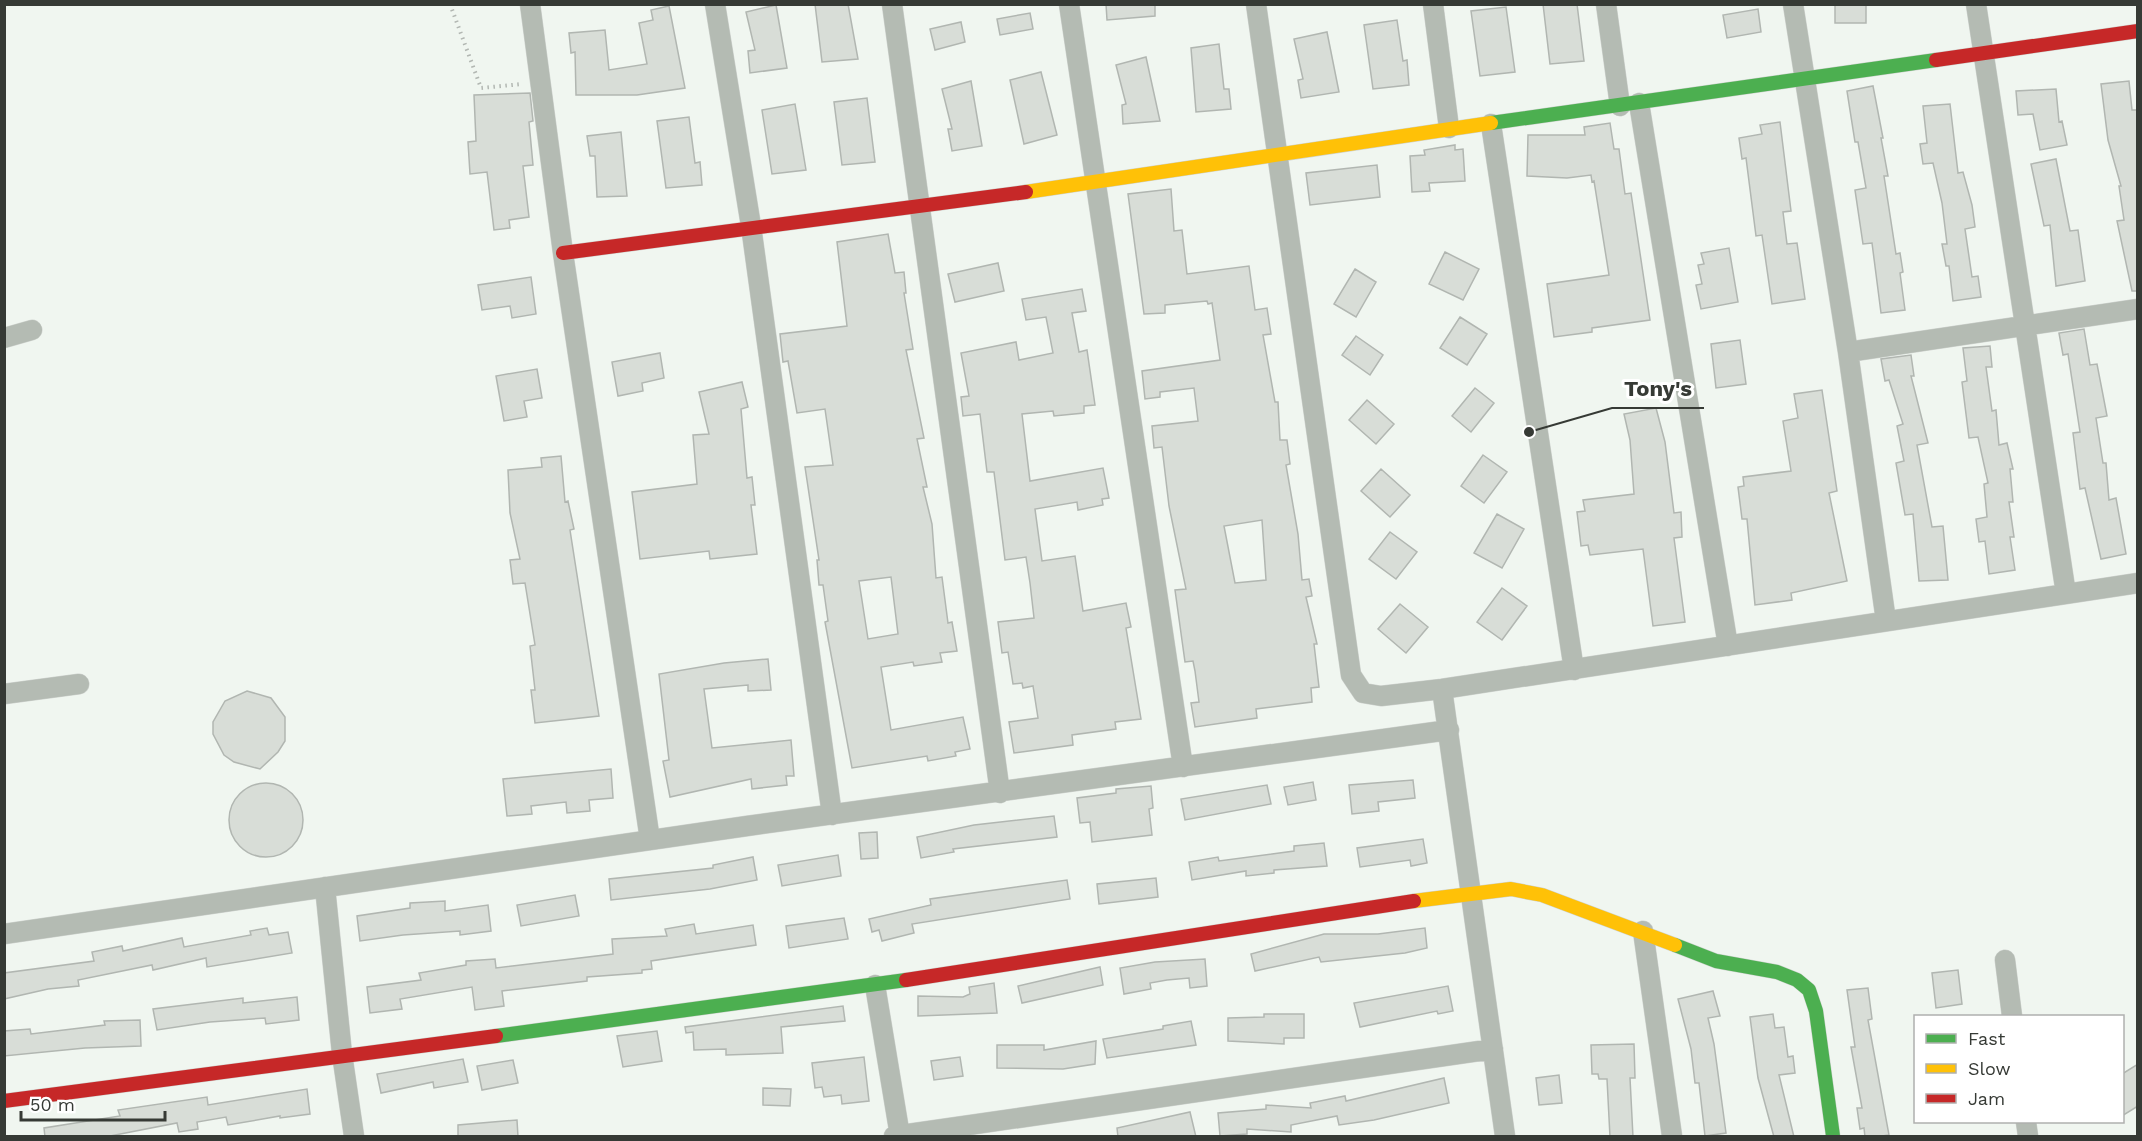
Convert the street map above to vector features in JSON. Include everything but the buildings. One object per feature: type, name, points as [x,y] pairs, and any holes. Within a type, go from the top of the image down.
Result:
[{"type":"street","points":[[530,4],[563,253],[650,840]]},
{"type":"street","points":[[715,4],[751,226],[832,815]]},
{"type":"street","points":[[892,4],[1000,793]]},
{"type":"street","points":[[1069,4],[1183,767]]},
{"type":"street","points":[[1256,4],[1351,675],[1363,693],[1381,696],[1442,689],[2138,583]]},
{"type":"street","points":[[1433,4],[1449,128]]},
{"type":"street","points":[[1606,4],[1630,104],[1728,646]]},
{"type":"street","points":[[1793,4],[1848,352],[1886,621]]},
{"type":"street","points":[[1976,4],[2023,327],[2066,594]]},
{"type":"street","points":[[563,253],[751,226],[1095,183],[1449,128],[1804,80],[2138,31]]},
{"type":"street","points":[[1491,124],[1574,670]]},
{"type":"street","points":[[1848,352],[2138,309]]},
{"type":"street","points":[[4,338],[32,330]]},
{"type":"street","points":[[4,694],[79,684]]},
{"type":"street","points":[[1442,689],[1472,892],[1504,1137]]},
{"type":"street","points":[[4,934],[650,840],[1449,730]]},
{"type":"street","points":[[325,887],[342,1054],[354,1137]]},
{"type":"street","points":[[4,1101],[342,1054],[875,985],[1472,892],[1511,889],[1542,895],[1643,931],[1716,961],[1777,972],[1797,980],[1809,990],[1816,1011],[1833,1137]]},
{"type":"street","points":[[1643,931],[1672,1137]]},
{"type":"street","points":[[2005,960],[2012,1015]]},
{"type":"street","points":[[875,985],[897,1136],[1493,1049]]},
{"type":"path","points":[[450,4],[482,90],[540,82]]},
{"type":"traffic: fast","points":[[1491,123],[1936,60]]},
{"type":"traffic: fast","points":[[1675,945],[1716,961],[1777,972],[1797,980],[1809,990],[1816,1011],[1833,1136]]},
{"type":"traffic: fast","points":[[496,1036],[906,980]]},
{"type":"traffic: slow","points":[[1026,192],[1491,123]]},
{"type":"traffic: slow","points":[[1414,901],[1511,889],[1542,895],[1675,945]]},
{"type":"traffic: jam","points":[[1936,60],[2138,31]]},
{"type":"traffic: jam","points":[[563,253],[1026,192]]},
{"type":"traffic: jam","points":[[906,980],[1414,901]]},
{"type":"traffic: jam","points":[[4,1101],[496,1036]]},
{"type":"place","name":"Tony's","points":[[1529,432]]}]
